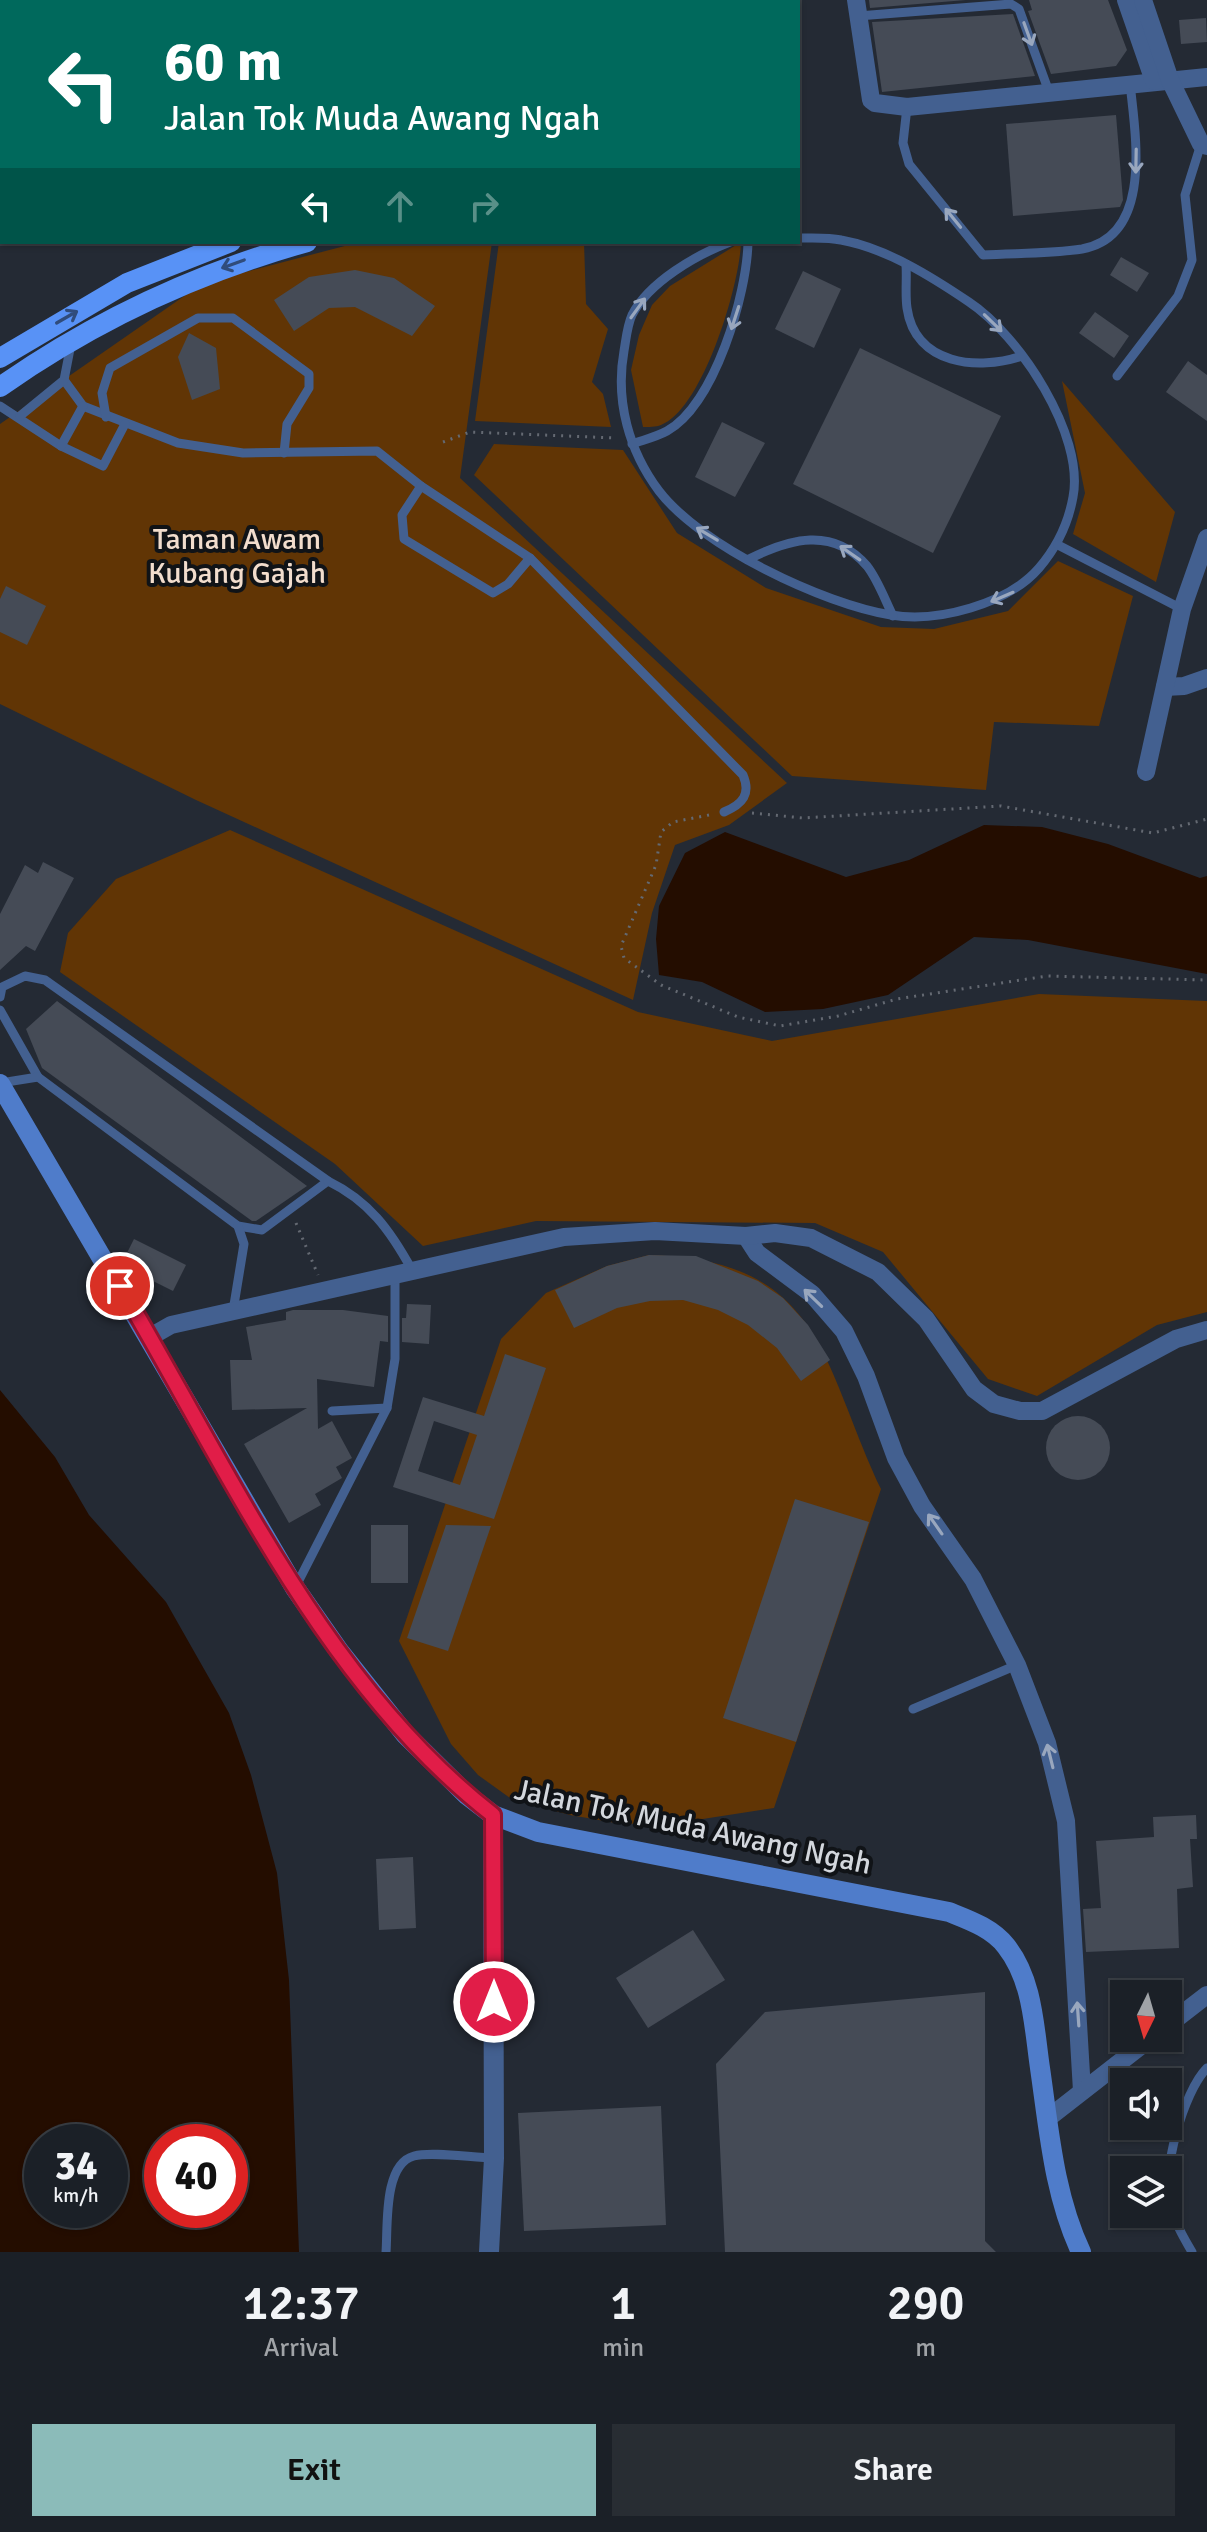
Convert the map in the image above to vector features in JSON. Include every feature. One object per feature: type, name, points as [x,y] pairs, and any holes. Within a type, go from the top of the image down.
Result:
[{"type":"main road","points":[[0,358],[127,283],[226,244]]},
{"type":"main road","points":[[0,387],[28,367],[150,299],[235,262],[300,244]]},
{"type":"main road","name":"Jalan Tok Muda Awang Ngah","points":[[0,1083],[295,1588],[339,1651],[405,1734],[467,1795],[493,1815],[538,1832],[928,1907],[980,1925],[1005,1944],[1021,1970],[1030,1998],[1047,2119],[1067,2218],[1081,2252]]},
{"type":"street","points":[[1126,0],[1162,80],[1204,145]]},
{"type":"street","points":[[1143,0],[1162,80]]},
{"type":"street","points":[[857,8],[871,100],[907,107],[1207,77]]},
{"type":"street","points":[[1146,772],[1182,609],[1207,538]]},
{"type":"street","points":[[1165,687],[1184,686],[1207,678]]},
{"type":"street","points":[[150,1337],[171,1325],[564,1237],[655,1231],[746,1236],[775,1233],[811,1238],[878,1272],[926,1319],[974,1389],[994,1404],[1020,1411],[1042,1411],[1176,1339],[1207,1330]]},
{"type":"street","points":[[746,1236],[757,1253],[812,1294],[844,1331],[866,1376],[896,1458],[922,1506],[973,1579],[1017,1665],[1047,1743],[1066,1821],[1082,2091]]},
{"type":"street","points":[[489,2252],[494,2158],[493,1815]]},
{"type":"street","points":[[1182,2014],[1207,1995]]},
{"type":"street","points":[[1047,2119],[1133,2052]]},
{"type":"lane","points":[[857,8],[1011,4],[1019,9],[1049,92]]},
{"type":"lane","points":[[907,107],[903,143],[909,164],[983,255],[1085,248],[1114,233],[1135,194],[1137,151],[1130,83]]},
{"type":"lane","points":[[1117,376],[1178,296],[1192,260],[1185,195],[1204,145]]},
{"type":"lane","points":[[727,244],[654,288],[630,319],[620,373],[623,410],[631,441],[659,491],[693,526],[749,559],[818,593],[893,616],[972,608],[1010,595],[1032,576],[1058,545],[1074,495],[1068,446],[1040,379],[972,303],[906,265],[841,240],[800,238]]},
{"type":"lane","points":[[631,441],[669,430],[691,407],[711,375],[739,307],[747,270],[748,244]]},
{"type":"lane","points":[[906,265],[910,319],[920,339],[935,351],[955,362],[980,366],[1022,356]]},
{"type":"lane","points":[[106,417],[102,393],[110,368],[198,318],[233,318],[309,374],[309,388],[287,424],[284,453]]},
{"type":"lane","points":[[20,416],[64,380],[72,342]]},
{"type":"lane","points":[[64,380],[83,406],[178,443],[243,453],[377,451],[421,486],[530,558],[743,775],[747,786],[745,797],[738,806],[724,812]]},
{"type":"lane","points":[[0,406],[20,416],[61,446],[103,466],[125,424]]},
{"type":"lane","points":[[61,446],[83,406]]},
{"type":"lane","points":[[421,486],[402,515],[404,539],[493,593],[508,584],[530,558]]},
{"type":"lane","points":[[749,559],[791,540],[821,538],[848,550],[867,567],[893,616]]},
{"type":"lane","points":[[1058,545],[1182,609]]},
{"type":"lane","points":[[0,997],[2,987],[25,976],[45,980],[328,1181],[356,1195],[390,1229],[403,1272],[387,1408],[295,1588]]},
{"type":"lane","points":[[0,1010],[38,1077],[238,1226],[262,1230],[328,1181]]},
{"type":"lane","points":[[0,1083],[38,1077]]},
{"type":"lane","points":[[233,1311],[244,1244],[238,1226]]},
{"type":"lane","points":[[332,1411],[387,1408]]},
{"type":"lane","points":[[913,1709],[1017,1665]]},
{"type":"lane","points":[[1192,2252],[1169,2204],[1173,2141],[1190,2093],[1207,2068]]},
{"type":"lane","points":[[386,2252],[389,2188],[402,2164],[413,2156],[494,2158]]},
{"type":"path","points":[[443,442],[470,432],[631,441]]},
{"type":"path","points":[[1207,819],[1153,833],[1001,806],[803,818],[724,812],[673,822],[661,832],[656,865],[621,946],[624,958],[661,985],[738,1017],[780,1026],[838,1016],[897,999],[1047,976],[1207,980]]},
{"type":"path","points":[[286,1212],[298,1225],[324,1290]]},
{"type":"green space","name":"Taman Awam Kubang Gajah","points":[[352,244],[492,244],[460,478],[787,783],[729,825],[675,845],[652,913],[633,1000],[196,800],[0,704],[0,424],[203,283]]},
{"type":"green space","points":[[499,244],[584,244],[586,304],[608,329],[592,382],[603,394],[611,427],[475,421]]},
{"type":"green space","points":[[741,244],[734,286],[705,371],[676,414],[661,425],[643,427],[631,370],[639,335],[652,305],[670,286]]},
{"type":"green space","points":[[1062,381],[1175,512],[1156,582],[1073,534],[1085,493]]},
{"type":"green space","points":[[494,444],[623,450],[677,533],[766,588],[881,627],[934,629],[1008,611],[1058,561],[1133,596],[1099,726],[994,722],[986,790],[792,776],[474,475]]},
{"type":"green space","points":[[230,830],[638,1012],[772,1041],[1039,994],[1207,1001],[1207,1312],[1157,1325],[1037,1396],[988,1379],[883,1252],[815,1223],[536,1221],[423,1246],[335,1164],[60,972],[68,933],[116,879]]},
{"type":"green space","points":[[649,1255],[706,1261],[750,1276],[783,1298],[808,1326],[827,1360],[881,1489],[774,1808],[664,1825],[616,1823],[570,1815],[510,1798],[478,1775],[451,1744],[399,1641],[501,1339],[546,1293],[607,1266]]},
{"type":"shaded area","points":[[984,825],[1042,827],[1108,844],[1200,878],[1207,876],[1207,974],[1028,940],[974,937],[888,995],[823,1009],[765,1012],[702,982],[659,975],[656,939],[659,906],[685,853],[725,832],[846,877],[909,860]]},
{"type":"shaded area","points":[[0,1390],[55,1457],[89,1515],[166,1602],[229,1713],[251,1775],[277,1873],[289,1980],[299,2252],[0,2252]]},
{"type":"building","points":[[869,0],[966,0],[870,8]]},
{"type":"building","points":[[1029,0],[1108,0],[1127,50],[1116,66],[1051,74],[1028,11],[1032,10]]},
{"type":"building","points":[[1013,14],[1035,76],[882,92],[872,22]]},
{"type":"building","points":[[1206,18],[1207,42],[1181,44],[1179,20]]},
{"type":"building","points":[[1116,115],[1123,200],[1120,207],[1013,216],[1006,124]]},
{"type":"building","points":[[1121,257],[1149,273],[1137,292],[1110,275]]},
{"type":"building","points":[[355,270],[394,278],[435,306],[412,336],[355,307],[329,308],[294,331],[274,300],[309,277]]},
{"type":"building","points":[[803,271],[841,289],[814,348],[775,329]]},
{"type":"building","points":[[1095,312],[1129,336],[1114,358],[1079,333]]},
{"type":"building","points":[[189,333],[216,348],[220,389],[192,400],[178,357]]},
{"type":"building","points":[[860,348],[1001,416],[933,553],[793,484]]},
{"type":"building","points":[[1188,361],[1207,375],[1207,421],[1166,392]]},
{"type":"building","points":[[722,422],[765,443],[735,497],[695,477]]},
{"type":"building","points":[[6,586],[46,606],[27,645],[0,632],[0,599]]},
{"type":"building","points":[[43,862],[74,878],[35,951],[26,946],[0,970],[0,914],[25,865],[38,873]]},
{"type":"building","points":[[57,1001],[307,1186],[252,1221],[42,1068],[26,1029]]},
{"type":"building","points":[[134,1239],[186,1265],[173,1291],[121,1265]]},
{"type":"building","points":[[649,1255],[696,1256],[758,1281],[783,1298],[808,1325],[830,1360],[801,1381],[777,1348],[748,1325],[718,1310],[683,1300],[650,1301],[617,1308],[574,1328],[555,1290],[607,1266]]},
{"type":"building","points":[[407,1304],[431,1305],[429,1344],[402,1342],[402,1318],[406,1318]]},
{"type":"building","points":[[343,1310],[388,1316],[388,1342],[380,1341],[374,1387],[317,1379],[318,1429],[332,1421],[352,1458],[336,1467],[342,1478],[315,1494],[321,1505],[289,1523],[244,1444],[307,1408],[232,1410],[230,1360],[252,1360],[246,1327],[286,1320],[286,1312]]},
{"type":"building","points":[[505,1354],[546,1368],[494,1519],[393,1487],[423,1397],[484,1416]],"holes":[[[434,1421],[477,1435],[460,1485],[418,1471]]]},
{"type":"building","points":[[1078,1416],[1096,1422],[1104,1430],[1110,1448],[1104,1466],[1096,1474],[1078,1480],[1060,1474],[1052,1466],[1046,1448],[1052,1430],[1060,1422]]},
{"type":"building","points":[[795,1499],[869,1522],[796,1742],[723,1718]]},
{"type":"building","points":[[371,1525],[408,1525],[408,1583],[371,1583]]},
{"type":"building","points":[[446,1525],[491,1526],[448,1651],[407,1638]]},
{"type":"building","points":[[1196,1815],[1197,1839],[1190,1839],[1193,1887],[1177,1889],[1179,1948],[1086,1952],[1083,1909],[1101,1908],[1096,1841],[1154,1837],[1153,1817]]},
{"type":"building","points":[[413,1857],[416,1928],[379,1930],[376,1859]]},
{"type":"building","points":[[693,1930],[725,1980],[648,2028],[616,1978]]},
{"type":"building","points":[[985,1992],[985,2241],[996,2252],[725,2252],[716,2064],[765,2012]]},
{"type":"building","points":[[661,2106],[666,2225],[524,2231],[518,2113]]},
{"type":"route","points":[[120,1286],[295,1588],[339,1651],[405,1734],[467,1795],[493,1815],[494,2002]]}]
